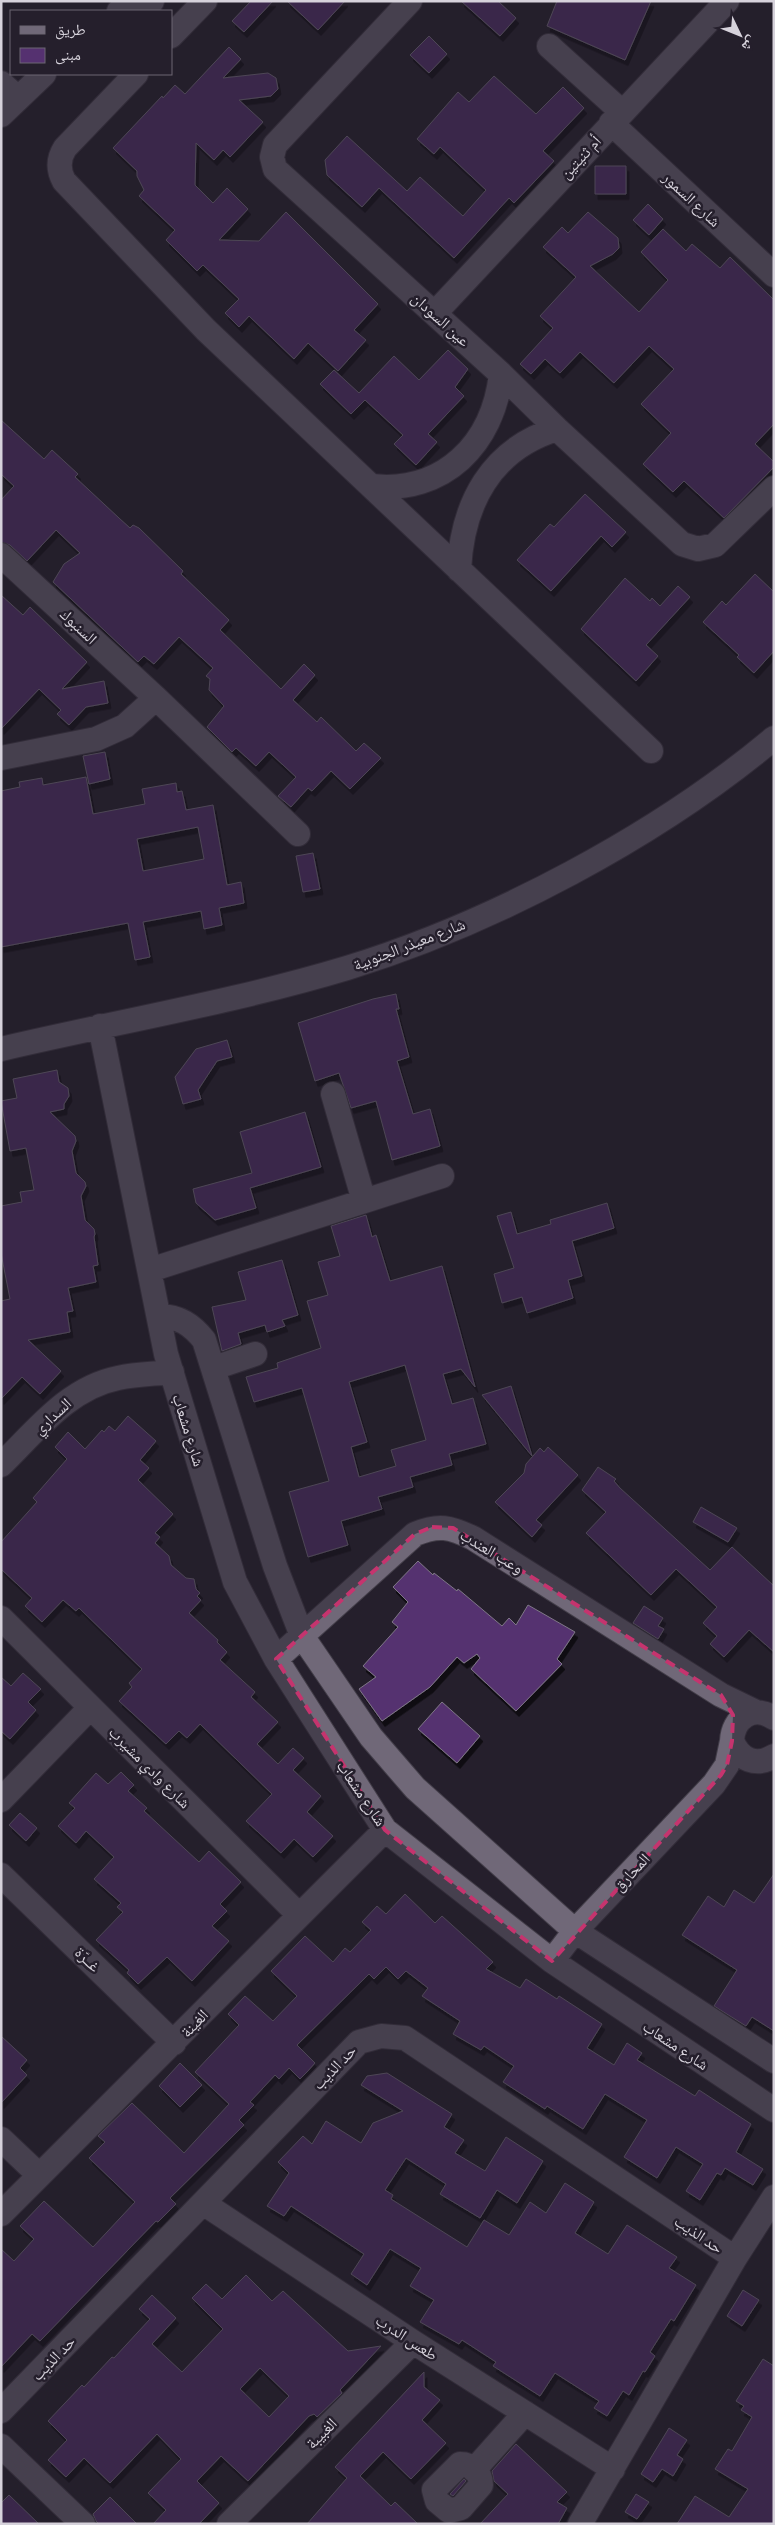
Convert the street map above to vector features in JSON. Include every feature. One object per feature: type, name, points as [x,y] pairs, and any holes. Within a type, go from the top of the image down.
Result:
[{"type":"street","points":[[172,35],[205,1]]},
{"type":"street","name":"عين السودان","points":[[410,1],[275,145],[272,157],[275,169],[501,374],[557,430],[682,544],[698,549],[715,546],[774,488]]},
{"type":"street","name":"أم ثنيتين","points":[[434,313],[727,1]]},
{"type":"street","name":"شارع السمور","points":[[549,46],[616,118],[774,275]]},
{"type":"street","points":[[1,115],[9,91],[42,75]]},
{"type":"street","points":[[135,75],[65,148],[59,161],[60,175],[206,330],[651,751]]},
{"type":"street","points":[[371,486],[401,487],[416,484],[445,472],[468,452],[492,416],[501,374]]},
{"type":"street","points":[[459,570],[462,535],[467,518],[473,503],[491,473],[501,460],[520,445],[542,434],[557,430]]},
{"type":"street","points":[[468,452],[491,473]]},
{"type":"street","name":"السنبوك","points":[[1,555],[156,698],[298,834]]},
{"type":"street","points":[[1,758],[96,739],[125,726],[156,698]]},
{"type":"street","name":"شارع معيذر الجنوبية","points":[[1,1049],[257,993],[349,967],[438,935],[524,897],[608,852],[771,746]]},
{"type":"street","name":"شارع مشعاب","points":[[100,1026],[172,1372],[236,1582],[276,1659],[385,1830],[552,1962],[774,2110]]},
{"type":"street","points":[[332,1094],[364,1201]]},
{"type":"street","points":[[150,1270],[442,1176]]},
{"type":"street","points":[[159,1316],[173,1316],[197,1331],[204,1340],[275,1566],[302,1636],[372,1738],[415,1788],[576,1931],[774,2061]]},
{"type":"street","points":[[214,1368],[254,1354]]},
{"type":"street","name":"السداري","points":[[1,1466],[66,1400],[90,1387],[118,1378],[172,1372]]},
{"type":"street","name":"وعب العندب","points":[[276,1659],[416,1534],[432,1527],[454,1528],[473,1538],[721,1695],[766,1712]]},
{"type":"street","name":"شارع وادي مشيرب","points":[[1,1618],[299,1916]]},
{"type":"street","name":"وعب العندب","points":[[721,1695],[733,1715],[733,1737]]},
{"type":"street","points":[[1,1800],[90,1708]]},
{"type":"street","points":[[763,1762],[741,1756],[733,1737],[741,1718],[766,1712]]},
{"type":"street","name":"المحارق","points":[[552,1962],[576,1931],[714,1784],[727,1765],[733,1737]]},
{"type":"street","name":"المحارق","points":[[714,1784],[763,1762]]},
{"type":"street","name":"الغينة","points":[[1,2214],[385,1830]]},
{"type":"street","name":"غــرّة","points":[[1,1875],[174,2043]]},
{"type":"street","name":"حد الذيب","points":[[1,2411],[358,2042],[380,2036],[405,2038],[735,2258]]},
{"type":"street","points":[[1,2139],[39,2175]]},
{"type":"street","name":"حد الذيب","points":[[580,2524],[735,2258],[774,2198]]},
{"type":"street","name":"طعس الدرب","points":[[203,2203],[413,2342],[613,2469]]},
{"type":"street","name":"الغبيبة","points":[[228,2524],[413,2342]]},
{"type":"street","points":[[474,2470],[524,2413]]},
{"type":"street","points":[[1,2446],[83,2524]]},
{"type":"highlighted area","points":[[432,1527],[453,1528],[721,1695],[733,1715],[732,1741],[727,1765],[721,1775],[552,1961],[385,1830],[276,1659],[415,1534]]},
{"type":"building","points":[[251,1],[273,1],[244,32],[232,21]]},
{"type":"building","points":[[287,1],[345,1],[318,30]]},
{"type":"building","points":[[461,1],[498,1],[516,18],[500,36]]},
{"type":"building","points":[[557,1],[651,1],[625,60],[547,26]]},
{"type":"building","points":[[429,36],[447,54],[429,73],[410,55]]},
{"type":"building","points":[[229,47],[241,59],[223,78],[268,73],[276,78],[278,89],[271,96],[239,100],[263,122],[230,157],[223,150],[214,160],[196,143],[195,185],[213,203],[227,188],[248,209],[219,240],[259,241],[286,212],[378,304],[354,330],[366,340],[338,371],[308,343],[294,359],[249,316],[239,327],[225,313],[239,299],[203,265],[197,271],[166,240],[175,230],[139,196],[144,190],[137,176],[137,171],[113,148],[162,96],[163,98],[175,85],[185,94]]},
{"type":"building","points":[[494,76],[536,114],[563,87],[584,108],[543,151],[554,161],[514,203],[509,198],[454,258],[379,188],[362,207],[327,175],[325,160],[347,136],[407,191],[420,177],[463,216],[486,190],[440,147],[434,154],[417,139],[458,92],[469,102]]},
{"type":"building","points":[[595,166],[626,166],[626,194],[595,194]]},
{"type":"building","points":[[648,204],[663,219],[649,235],[633,220]]},
{"type":"building","points":[[588,212],[618,238],[619,248],[613,254],[590,266],[639,312],[668,280],[641,252],[663,229],[686,251],[692,244],[720,268],[730,257],[774,300],[774,424],[755,444],[774,462],[774,467],[724,518],[684,481],[673,492],[643,464],[671,433],[641,404],[674,369],[649,346],[614,383],[580,352],[560,373],[545,359],[531,374],[520,364],[553,328],[540,316],[576,277],[543,247],[562,227],[568,233]]},
{"type":"building","points":[[448,350],[468,369],[455,387],[464,396],[428,434],[437,442],[416,465],[394,444],[403,435],[365,400],[351,414],[320,384],[334,370],[359,393],[394,356],[419,380]]},
{"type":"building","points":[[1,420],[44,459],[52,450],[78,474],[75,477],[130,528],[133,525],[139,528],[183,571],[181,574],[229,620],[220,630],[281,689],[304,664],[315,675],[293,700],[317,722],[321,717],[356,751],[364,743],[381,758],[350,789],[331,771],[312,791],[308,788],[291,807],[278,796],[296,777],[269,752],[256,766],[236,748],[232,752],[207,727],[224,706],[209,690],[210,679],[206,676],[213,668],[179,637],[154,664],[144,656],[138,662],[53,582],[64,564],[80,553],[56,530],[27,561],[10,545],[1,542],[1,500],[14,486],[1,474]]},
{"type":"building","points":[[585,494],[626,532],[612,547],[601,536],[551,591],[517,560],[550,524],[554,527]]},
{"type":"building","points":[[755,574],[774,592],[774,651],[754,673],[737,657],[739,655],[703,622],[722,601],[726,605]]},
{"type":"building","points":[[625,578],[650,601],[652,598],[660,606],[678,586],[690,597],[646,645],[658,656],[636,681],[581,629]]},
{"type":"building","points":[[1,595],[23,615],[30,607],[87,662],[62,689],[104,681],[108,703],[86,707],[69,725],[57,714],[61,710],[39,689],[1,729]]},
{"type":"building","points":[[105,752],[110,779],[89,784],[83,756]]},
{"type":"building","points":[[86,777],[93,814],[145,804],[142,789],[176,783],[177,792],[182,791],[186,810],[213,805],[227,885],[241,882],[244,903],[219,908],[222,925],[204,929],[201,911],[143,922],[150,957],[135,960],[128,923],[1,947],[1,791],[20,787],[19,782],[42,778],[43,785]],"holes":[[[198,827],[204,859],[143,871],[137,839]]]},
{"type":"building","points":[[313,853],[320,889],[303,892],[296,856]]},
{"type":"building","points":[[396,994],[399,1009],[396,1009],[409,1057],[397,1061],[413,1114],[430,1109],[440,1146],[392,1160],[376,1101],[351,1108],[339,1073],[315,1081],[298,1023],[373,999]]},
{"type":"building","points":[[227,1040],[232,1057],[217,1061],[198,1090],[201,1099],[183,1104],[175,1077],[196,1049]]},
{"type":"building","points":[[57,1070],[59,1082],[68,1088],[69,1096],[64,1104],[64,1109],[50,1112],[75,1136],[76,1141],[72,1151],[76,1173],[85,1182],[86,1186],[81,1196],[85,1220],[94,1229],[95,1234],[98,1265],[93,1266],[96,1282],[68,1288],[73,1311],[67,1312],[70,1332],[28,1340],[61,1371],[40,1394],[22,1377],[1,1399],[1,1301],[10,1299],[1,1253],[1,1206],[22,1202],[20,1192],[34,1190],[26,1148],[10,1151],[1,1101],[17,1098],[13,1079]]},
{"type":"building","points":[[305,1112],[321,1167],[250,1188],[256,1208],[215,1220],[196,1203],[193,1189],[252,1173],[240,1132]]},
{"type":"building","points":[[607,1203],[614,1228],[572,1241],[582,1276],[568,1280],[573,1298],[527,1313],[522,1297],[502,1303],[494,1274],[514,1268],[497,1216],[511,1212],[517,1234],[551,1224],[550,1220]]},
{"type":"building","points":[[366,1215],[372,1237],[376,1235],[390,1281],[442,1266],[475,1387],[461,1369],[443,1374],[452,1404],[473,1398],[486,1444],[449,1454],[452,1465],[410,1477],[413,1487],[378,1497],[382,1509],[341,1521],[348,1545],[308,1557],[289,1492],[329,1481],[302,1388],[254,1402],[246,1377],[278,1368],[277,1363],[321,1348],[307,1301],[328,1295],[318,1262],[340,1256],[331,1226]],"holes":[[[405,1365],[426,1440],[391,1450],[396,1466],[359,1477],[351,1447],[367,1442],[349,1382]]]},
{"type":"building","points":[[282,1260],[298,1315],[282,1320],[285,1326],[267,1332],[265,1325],[238,1333],[241,1344],[222,1351],[212,1307],[246,1300],[238,1272]]},
{"type":"building","points":[[511,1386],[532,1456],[482,1395]]},
{"type":"building","points":[[128,1416],[156,1441],[140,1460],[149,1468],[138,1480],[173,1514],[155,1533],[160,1537],[155,1543],[169,1556],[171,1565],[186,1578],[194,1579],[196,1589],[200,1593],[197,1596],[201,1600],[189,1613],[218,1640],[217,1642],[227,1652],[220,1660],[255,1692],[251,1697],[278,1722],[257,1744],[278,1764],[293,1748],[304,1758],[293,1770],[321,1796],[307,1812],[333,1836],[313,1857],[294,1839],[281,1853],[246,1821],[272,1794],[200,1724],[187,1738],[179,1731],[166,1744],[119,1701],[132,1687],[129,1683],[142,1669],[79,1608],[76,1611],[63,1600],[42,1622],[25,1606],[32,1598],[1,1569],[1,1542],[37,1502],[33,1498],[67,1459],[55,1447],[68,1432],[85,1449],[102,1430],[104,1432],[109,1426],[115,1431]]},
{"type":"building","points":[[548,1447],[578,1475],[536,1520],[542,1525],[532,1537],[495,1502],[524,1473],[526,1464],[540,1448],[544,1452]]},
{"type":"building","points":[[598,1467],[616,1479],[614,1481],[620,1488],[710,1570],[732,1547],[774,1586],[774,1652],[749,1630],[724,1657],[710,1644],[717,1636],[703,1623],[717,1607],[676,1569],[651,1595],[586,1533],[606,1512],[582,1490]]},
{"type":"building","points":[[701,1507],[737,1528],[728,1542],[693,1522]]},
{"type":"building","points":[[418,1561],[433,1575],[434,1573],[457,1591],[458,1589],[502,1626],[509,1618],[516,1625],[528,1605],[575,1632],[557,1659],[562,1664],[516,1711],[471,1669],[480,1658],[477,1654],[464,1663],[457,1657],[430,1687],[382,1721],[359,1689],[376,1677],[363,1666],[398,1627],[392,1622],[408,1602],[393,1587]]},
{"type":"building","points":[[644,1606],[663,1618],[658,1626],[664,1629],[658,1639],[633,1623]]},
{"type":"building","points":[[23,1673],[41,1689],[28,1702],[36,1710],[10,1739],[1,1731],[1,1677],[11,1686]]},
{"type":"building","points":[[442,1702],[480,1736],[457,1763],[418,1729]]},
{"type":"building","points":[[121,1772],[134,1785],[128,1791],[147,1808],[144,1811],[199,1862],[209,1851],[241,1882],[220,1904],[227,1911],[212,1926],[229,1941],[192,1981],[167,1957],[138,1984],[127,1973],[129,1970],[96,1940],[123,1912],[117,1907],[121,1903],[94,1879],[114,1857],[86,1831],[76,1843],[58,1826],[75,1808],[69,1803],[96,1773],[108,1784]]},
{"type":"building","points":[[20,1813],[37,1828],[26,1841],[9,1825]]},
{"type":"building","points":[[774,1874],[774,2031],[752,2017],[746,2026],[714,2006],[737,1970],[682,1935],[708,1896],[724,1907],[734,1890],[754,1903]]},
{"type":"building","points":[[405,1894],[435,1923],[442,1916],[493,1962],[486,1969],[520,1988],[526,1979],[557,1999],[559,1996],[602,2024],[587,2048],[614,2065],[627,2043],[642,2053],[637,2060],[695,2096],[699,2090],[751,2124],[736,2152],[763,2169],[753,2185],[725,2168],[721,2175],[717,2173],[700,2200],[686,2191],[703,2164],[676,2147],[657,2178],[624,2157],[647,2120],[605,2094],[583,2129],[547,2106],[545,2109],[503,2082],[514,2066],[484,2046],[481,2050],[453,2034],[460,2021],[422,1996],[428,1988],[406,1971],[398,1979],[386,1967],[374,1979],[369,1974],[297,2045],[315,2063],[307,2072],[300,2079],[289,2068],[279,2079],[275,2075],[250,2102],[254,2105],[239,2120],[244,2125],[170,2198],[176,2204],[158,2222],[156,2221],[40,2341],[32,2334],[1,2367],[1,2249],[14,2261],[34,2239],[20,2226],[44,2201],[93,2247],[135,2202],[89,2158],[105,2142],[98,2136],[132,2103],[184,2153],[229,2104],[195,2072],[239,2025],[228,2014],[245,1996],[273,2021],[297,1996],[271,1971],[305,1936],[333,1962],[345,1948],[350,1952],[371,1930],[362,1922],[377,1906],[386,1914]]},
{"type":"building","points":[[1,2036],[27,2060],[20,2068],[27,2075],[1,2103]]},
{"type":"building","points":[[180,2063],[202,2085],[180,2107],[159,2086]]},
{"type":"building","points":[[387,2073],[452,2114],[444,2127],[464,2140],[455,2153],[485,2171],[506,2137],[543,2161],[517,2203],[497,2190],[480,2218],[440,2194],[446,2184],[406,2158],[385,2190],[393,2195],[391,2199],[467,2247],[484,2220],[509,2235],[530,2202],[546,2213],[565,2183],[594,2202],[575,2233],[608,2254],[627,2225],[677,2257],[669,2268],[696,2285],[674,2321],[671,2319],[650,2352],[655,2356],[645,2372],[643,2371],[629,2395],[623,2391],[607,2416],[594,2408],[599,2401],[555,2373],[540,2396],[493,2366],[496,2362],[462,2340],[459,2344],[420,2322],[434,2300],[410,2286],[421,2268],[390,2249],[367,2285],[351,2274],[364,2254],[291,2206],[284,2216],[267,2206],[289,2173],[278,2162],[303,2136],[312,2144],[326,2121],[361,2143],[373,2123],[403,2111],[361,2085],[367,2076]]},
{"type":"building","points":[[246,2275],[272,2301],[283,2291],[348,2351],[381,2346],[340,2390],[342,2393],[317,2417],[314,2414],[309,2416],[248,2481],[221,2456],[197,2481],[219,2503],[199,2524],[153,2524],[166,2510],[148,2493],[181,2459],[157,2434],[110,2483],[84,2458],[66,2477],[48,2460],[67,2440],[48,2421],[82,2385],[84,2387],[112,2357],[114,2358],[150,2319],[139,2309],[152,2295],[176,2318],[152,2344],[182,2372],[223,2329],[192,2298],[206,2284],[222,2299]],"holes":[[[260,2368],[289,2396],[269,2417],[240,2389]]]},
{"type":"building","points":[[743,2290],[759,2300],[742,2326],[727,2316]]},
{"type":"building","points":[[763,2359],[774,2366],[774,2524],[677,2524],[695,2496],[729,2517],[748,2489],[715,2469],[728,2449],[732,2451],[752,2417],[741,2410],[744,2406],[736,2401]]},
{"type":"building","points":[[424,2372],[424,2387],[440,2400],[422,2420],[446,2443],[411,2479],[383,2452],[360,2476],[391,2506],[395,2502],[418,2524],[307,2524],[347,2478],[335,2467]]},
{"type":"building","points":[[669,2428],[687,2440],[677,2455],[683,2459],[673,2476],[662,2469],[653,2482],[641,2474]]},
{"type":"building","points":[[516,2444],[567,2492],[557,2502],[567,2508],[558,2524],[480,2524],[508,2494],[494,2481],[492,2471]]},
{"type":"building","points":[[464,2479],[466,2481],[453,2496],[450,2494]]},
{"type":"building","points":[[636,2494],[649,2502],[637,2519],[625,2512]]},
{"type":"building","points":[[9,2495],[39,2524],[1,2524],[1,2503]]},
{"type":"building","points":[[110,2497],[137,2524],[99,2524],[96,2521],[93,2514]]}]
